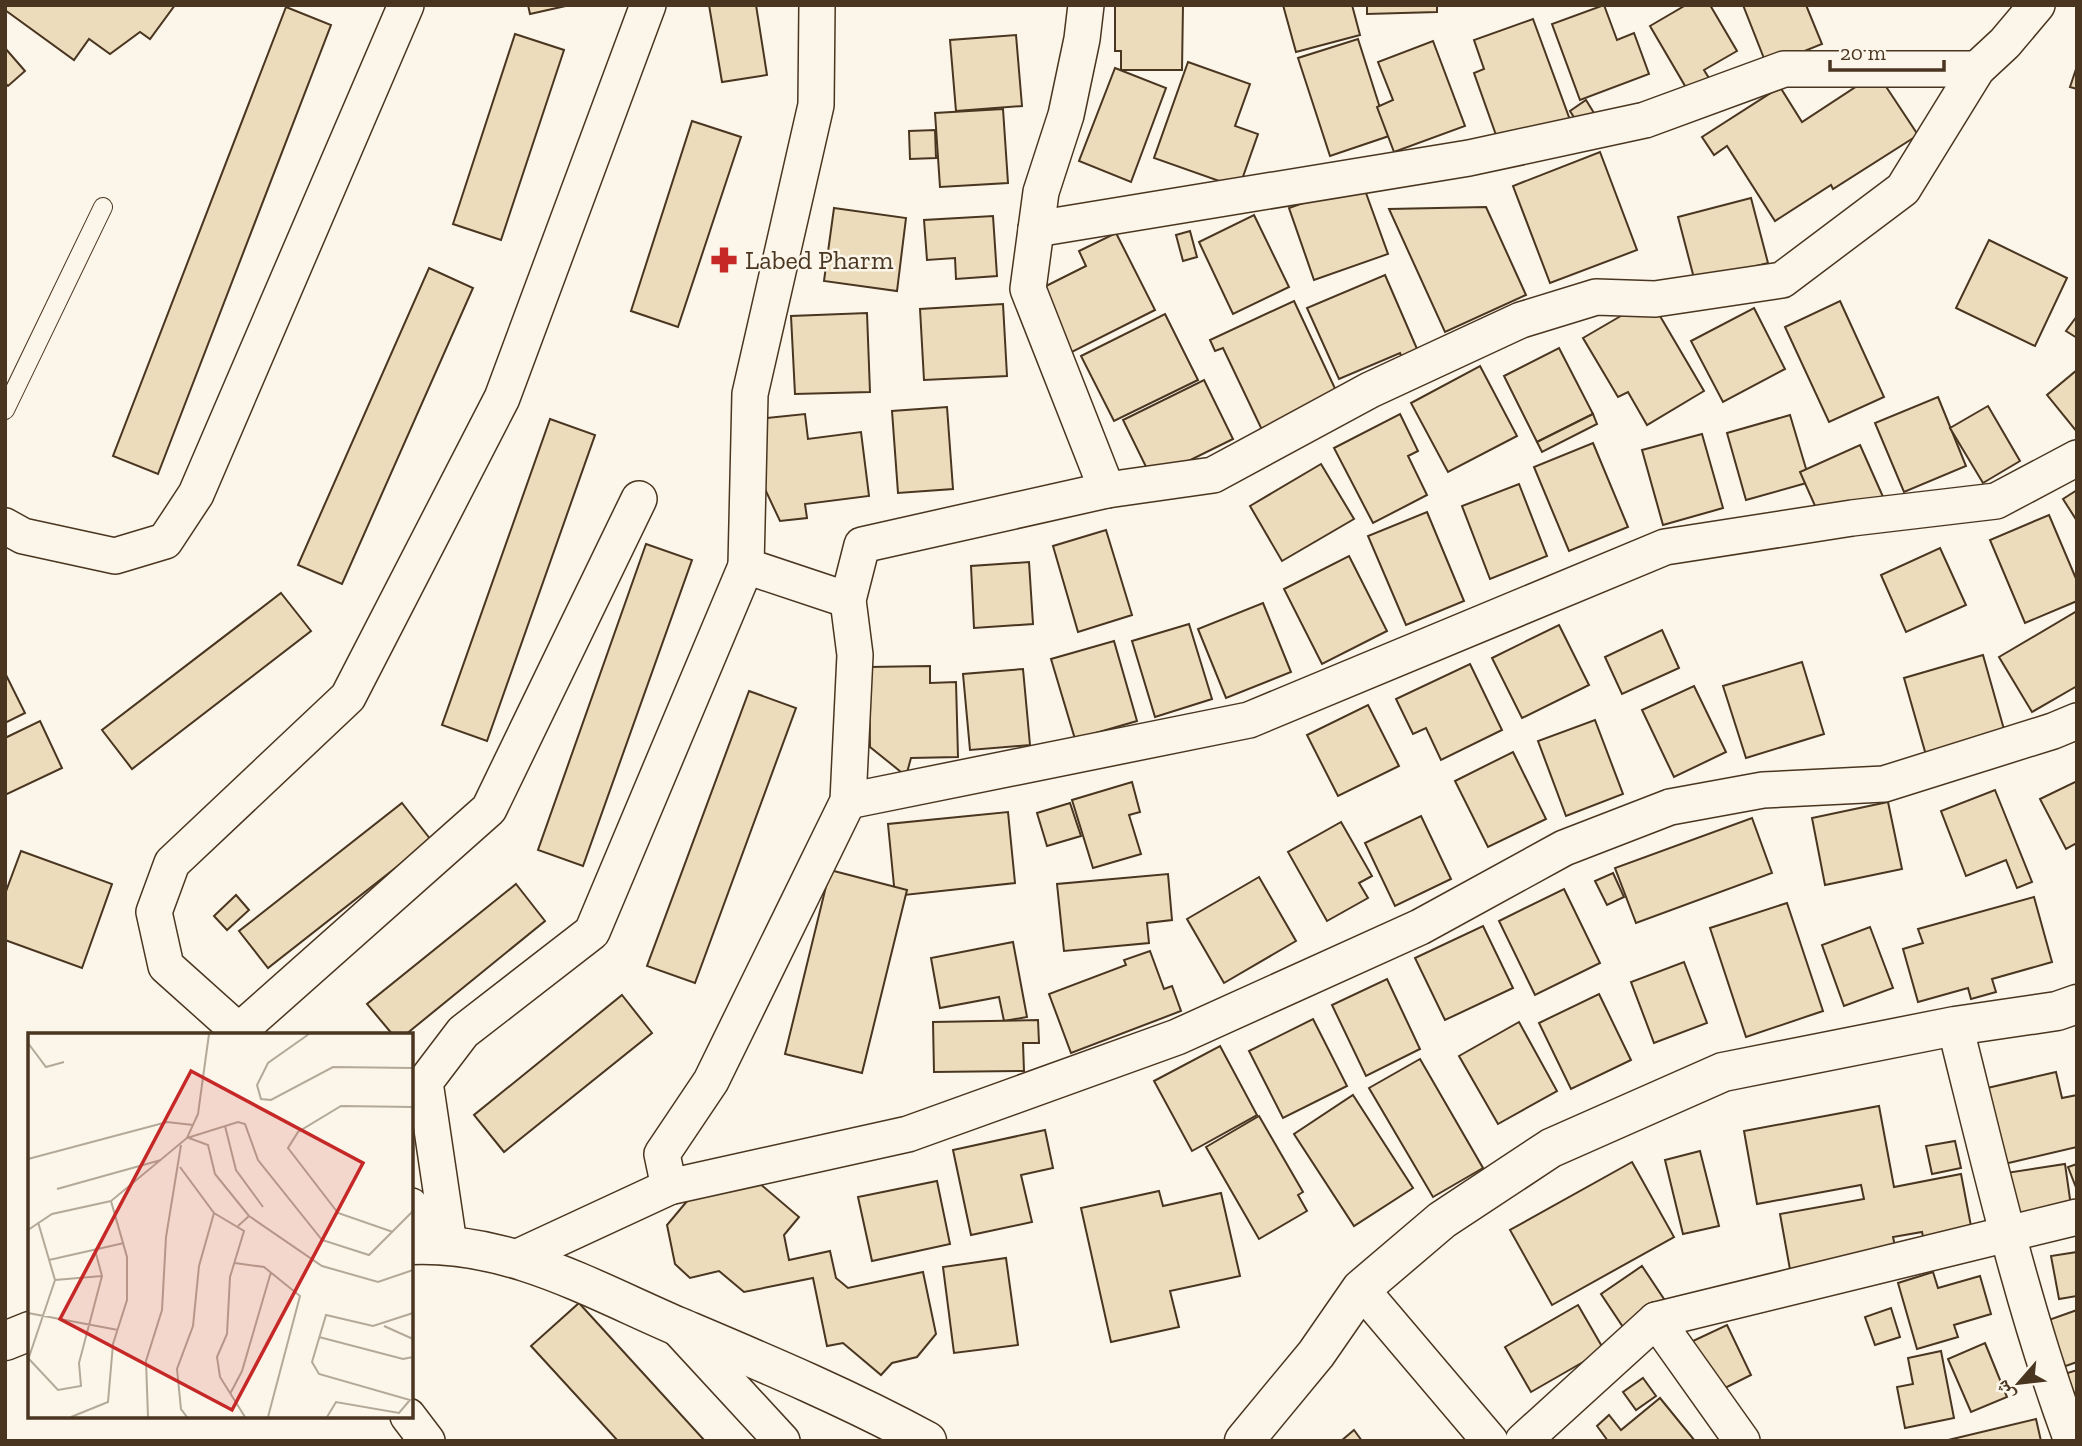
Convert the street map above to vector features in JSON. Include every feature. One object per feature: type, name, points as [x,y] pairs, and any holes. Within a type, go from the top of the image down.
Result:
[{"type":"street","points":[[5,526],[23,536],[115,556],[165,541],[196,494],[406,5]]},
{"type":"street","points":[[639,499],[489,809],[241,1033],[166,965],[154,912],[172,863],[348,697],[502,398],[648,5]]},
{"type":"street","points":[[449,1244],[425,1082],[463,1031],[592,932],[747,566],[750,394],[816,104],[817,5]]},
{"type":"street","points":[[1086,5],[1083,39],[1066,115],[1041,192],[1028,289],[1107,490]]},
{"type":"street","points":[[669,1186],[662,1154],[711,1081],[848,801],[855,655],[848,600],[862,545],[1107,490],[1213,475],[1370,390],[1521,320],[1596,297],[1655,299],[1782,280],[1903,189],[1977,69],[2005,43],[2037,5]]},
{"type":"street","points":[[1036,229],[1469,158],[1644,120],[1784,69],[1977,69]]},
{"type":"street","points":[[848,801],[1249,719],[1665,547],[1852,518],[1996,500],[2077,458]]},
{"type":"street","points":[[747,566],[848,600]]},
{"type":"street","points":[[518,1257],[669,1186],[908,1134],[1177,1037],[1420,928],[1564,848],[1670,807],[1763,790],[1884,784],[2077,721]]},
{"type":"street","points":[[1244,1441],[1316,1354],[1361,1289],[1442,1220],[1551,1148],[1723,1072],[1955,1026],[2057,1011],[2077,1004]]},
{"type":"street","points":[[1955,1026],[2007,1233],[2055,1396],[2072,1441]]},
{"type":"street","points":[[413,1208],[449,1244]]},
{"type":"street","points":[[1523,1441],[1656,1320],[2077,1217]]},
{"type":"street","points":[[413,1245],[449,1244],[518,1257],[850,1399],[928,1441]]},
{"type":"street","points":[[1361,1289],[1490,1441]]},
{"type":"street","points":[[1656,1320],[1742,1441]]},
{"type":"street","points":[[675,1325],[782,1441]]},
{"type":"street","points":[[5,1341],[28,1332]]},
{"type":"street","points":[[410,1418],[427,1441]]},
{"type":"lane","points":[[5,410],[103,207]]},
{"type":"building","points":[[5,5],[175,5],[150,39],[140,32],[110,54],[89,39],[74,60],[5,10]]},
{"type":"building","points":[[528,5],[570,5],[530,14]]},
{"type":"building","points":[[709,5],[756,5],[767,75],[722,82]]},
{"type":"building","points":[[1115,5],[1183,5],[1182,70],[1121,70],[1121,51],[1115,51]]},
{"type":"building","points":[[1283,5],[1352,5],[1360,35],[1296,52]]},
{"type":"building","points":[[1367,5],[1437,5],[1437,12],[1367,14]]},
{"type":"building","points":[[1604,5],[1617,40],[1634,33],[1649,74],[1580,100],[1552,24]]},
{"type":"building","points":[[1686,5],[1710,5],[1737,51],[1704,70],[1712,83],[1691,96],[1650,26]]},
{"type":"building","points":[[1743,5],[1806,5],[1822,44],[1767,66]]},
{"type":"building","points":[[286,7],[331,25],[158,474],[113,456]]},
{"type":"building","points":[[1533,19],[1570,120],[1507,166],[1474,73],[1484,69],[1474,40]]},
{"type":"building","points":[[515,34],[564,50],[501,240],[453,224]]},
{"type":"building","points":[[1016,35],[1022,106],[956,111],[950,40]]},
{"type":"building","points":[[1358,39],[1389,136],[1330,156],[1298,58]]},
{"type":"building","points":[[1433,41],[1465,126],[1394,152],[1377,107],[1393,100],[1378,62]]},
{"type":"building","points":[[5,48],[25,71],[8,86],[5,83]]},
{"type":"building","points":[[1188,62],[1250,84],[1235,126],[1258,134],[1239,188],[1154,158]]},
{"type":"building","points":[[2077,66],[2077,89],[2070,87]]},
{"type":"building","points":[[1115,68],[1166,88],[1131,182],[1079,161]]},
{"type":"building","points":[[1877,73],[1918,135],[1833,189],[1831,185],[1775,221],[1727,146],[1714,155],[1702,137],[1780,87],[1802,122]]},
{"type":"building","points":[[1586,100],[1605,131],[1589,141],[1570,111]]},
{"type":"building","points":[[1003,109],[1008,183],[940,187],[935,113]]},
{"type":"building","points":[[692,121],[741,137],[678,327],[631,311]]},
{"type":"building","points":[[935,130],[936,158],[910,159],[909,131]]},
{"type":"building","points":[[1600,152],[1637,250],[1550,283],[1513,186]]},
{"type":"building","points":[[1362,182],[1388,254],[1314,280],[1289,208]]},
{"type":"building","points":[[1751,198],[1768,263],[1695,282],[1678,217]]},
{"type":"building","points":[[1486,207],[1526,295],[1445,332],[1389,209]]},
{"type":"building","points":[[834,208],[906,218],[897,291],[824,281]]},
{"type":"building","points":[[1254,215],[1289,287],[1233,314],[1199,242]]},
{"type":"building","points":[[993,216],[997,276],[956,279],[955,258],[927,260],[924,220]]},
{"type":"building","points":[[1190,231],[1197,257],[1183,261],[1176,235]]},
{"type":"building","points":[[1116,233],[1155,310],[1062,357],[1030,294],[1086,266],[1079,251]]},
{"type":"building","points":[[1989,240],[2067,278],[2035,346],[1956,308]]},
{"type":"building","points":[[429,268],[473,288],[342,584],[298,565]]},
{"type":"building","points":[[1385,275],[1424,365],[1408,372],[1400,353],[1339,379],[1307,308]]},
{"type":"building","points":[[1650,299],[1704,391],[1647,425],[1628,392],[1618,397],[1583,338]]},
{"type":"building","points":[[1294,301],[1339,397],[1263,432],[1223,348],[1215,351],[1210,340]]},
{"type":"building","points":[[1840,301],[1884,397],[1829,422],[1785,327]]},
{"type":"building","points":[[1003,304],[1007,376],[924,380],[920,309]]},
{"type":"building","points":[[1754,308],[1785,369],[1723,402],[1691,341]]},
{"type":"building","points":[[867,313],[870,392],[795,394],[791,316]]},
{"type":"building","points":[[1165,314],[1198,380],[1114,421],[1081,356]]},
{"type":"building","points":[[2077,316],[2077,338],[2066,331]]},
{"type":"building","points":[[1559,348],[1593,414],[1537,442],[1504,376]]},
{"type":"building","points":[[1480,366],[1517,436],[1448,472],[1411,403]]},
{"type":"building","points":[[2077,370],[2077,432],[2047,395]]},
{"type":"building","points":[[1204,380],[1233,439],[1152,479],[1123,420]]},
{"type":"building","points":[[1938,397],[1966,466],[1904,492],[1875,423]]},
{"type":"building","points":[[1988,406],[2020,461],[1983,483],[1950,428]]},
{"type":"building","points":[[947,407],[953,489],[898,493],[892,411]]},
{"type":"building","points":[[805,414],[808,439],[861,432],[869,496],[805,504],[807,518],[780,521],[764,487],[756,419]]},
{"type":"building","points":[[1400,414],[1418,451],[1408,456],[1427,495],[1373,523],[1334,448]]},
{"type":"building","points":[[1593,414],[1597,424],[1542,452],[1537,442]]},
{"type":"building","points":[[1790,415],[1810,482],[1746,500],[1727,433]]},
{"type":"building","points":[[550,419],[595,435],[487,741],[442,725]]},
{"type":"building","points":[[1702,434],[1723,508],[1663,525],[1642,450]]},
{"type":"building","points":[[1593,443],[1628,527],[1569,551],[1534,467]]},
{"type":"building","points":[[1860,445],[1884,499],[1824,526],[1800,472]]},
{"type":"building","points":[[1321,464],[1354,519],[1282,561],[1250,506]]},
{"type":"building","points":[[1519,484],[1547,556],[1490,579],[1462,506]]},
{"type":"building","points":[[2077,490],[2077,521],[2063,499]]},
{"type":"building","points":[[1427,512],[1464,601],[1406,625],[1368,536]]},
{"type":"building","points":[[2049,515],[2077,581],[2077,601],[2025,623],[1990,540]]},
{"type":"building","points":[[1106,530],[1132,615],[1078,632],[1053,546]]},
{"type":"building","points":[[646,544],[692,560],[583,866],[538,850]]},
{"type":"building","points":[[1940,548],[1966,605],[1906,632],[1881,575]]},
{"type":"building","points":[[1349,556],[1387,631],[1322,664],[1284,589]]},
{"type":"building","points":[[1029,562],[1033,624],[974,628],[971,566]]},
{"type":"building","points":[[281,593],[311,631],[132,769],[102,730]]},
{"type":"building","points":[[1263,603],[1291,672],[1226,698],[1198,629]]},
{"type":"building","points":[[2077,611],[2077,686],[2032,712],[1999,657]]},
{"type":"building","points":[[1189,624],[1212,699],[1155,717],[1132,641]]},
{"type":"building","points":[[1559,625],[1589,685],[1522,718],[1492,658]]},
{"type":"building","points":[[1662,630],[1679,668],[1622,694],[1605,657]]},
{"type":"building","points":[[1114,641],[1137,721],[1075,739],[1051,659]]},
{"type":"building","points":[[1983,655],[2007,740],[1928,762],[1904,678]]},
{"type":"building","points":[[1802,662],[1824,734],[1746,758],[1723,686]]},
{"type":"building","points":[[1470,664],[1502,730],[1441,760],[1426,728],[1413,734],[1396,699]]},
{"type":"building","points":[[930,666],[930,683],[956,682],[958,757],[911,758],[906,776],[870,747],[869,667]]},
{"type":"building","points":[[1023,669],[1030,745],[970,750],[963,674]]},
{"type":"building","points":[[5,673],[25,713],[5,723]]},
{"type":"building","points":[[1694,686],[1726,752],[1674,777],[1642,710]]},
{"type":"building","points":[[749,691],[796,708],[695,983],[647,966]]},
{"type":"building","points":[[1368,705],[1399,766],[1338,796],[1307,735]]},
{"type":"building","points":[[1595,720],[1623,794],[1566,816],[1538,741]]},
{"type":"building","points":[[40,721],[62,768],[5,795],[5,738]]},
{"type":"building","points":[[1513,752],[1546,819],[1488,847],[1455,781]]},
{"type":"building","points":[[2077,781],[2077,843],[2066,849],[2040,799]]},
{"type":"building","points":[[1132,782],[1140,812],[1129,815],[1141,854],[1093,868],[1072,800]]},
{"type":"building","points":[[1995,790],[2032,882],[2017,888],[2006,860],[1966,876],[1941,811]]},
{"type":"building","points":[[1888,802],[1902,869],[1825,885],[1812,818]]},
{"type":"building","points":[[402,803],[431,840],[268,968],[239,931]]},
{"type":"building","points":[[1070,803],[1081,836],[1047,846],[1037,813]]},
{"type":"building","points":[[1008,812],[1015,883],[895,896],[888,824]]},
{"type":"building","points":[[1421,816],[1451,879],[1395,906],[1365,843]]},
{"type":"building","points":[[1752,818],[1772,873],[1636,923],[1615,868]]},
{"type":"building","points":[[1341,822],[1372,876],[1359,883],[1368,898],[1327,921],[1288,852]]},
{"type":"building","points":[[21,851],[112,884],[82,968],[5,940],[5,894]]},
{"type":"building","points":[[830,870],[907,890],[862,1073],[785,1054]]},
{"type":"building","points":[[1613,873],[1624,897],[1607,905],[1595,881]]},
{"type":"building","points":[[1168,874],[1172,920],[1147,923],[1149,943],[1064,951],[1057,884]]},
{"type":"building","points":[[1259,877],[1296,941],[1224,983],[1187,919]]},
{"type":"building","points":[[516,884],[545,921],[407,1033],[391,1033],[367,1004]]},
{"type":"building","points":[[1564,889],[1600,963],[1535,995],[1499,921]]},
{"type":"building","points":[[236,895],[249,910],[227,930],[214,916]]},
{"type":"building","points":[[2034,897],[2052,962],[1992,979],[1996,992],[1971,999],[1968,988],[1918,1002],[1903,949],[1923,943],[1918,929]]},
{"type":"building","points":[[1787,903],[1823,1011],[1746,1037],[1710,928]]},
{"type":"building","points":[[1483,926],[1513,988],[1445,1020],[1415,958]]},
{"type":"building","points":[[1870,927],[1893,988],[1844,1006],[1822,945]]},
{"type":"building","points":[[1013,942],[1027,1017],[1004,1021],[999,997],[940,1008],[931,958]]},
{"type":"building","points":[[1150,951],[1164,989],[1172,986],[1181,1011],[1071,1053],[1049,994],[1126,965],[1124,960]]},
{"type":"building","points":[[1684,962],[1707,1023],[1654,1043],[1631,982]]},
{"type":"building","points":[[1387,979],[1420,1049],[1366,1076],[1332,1005]]},
{"type":"building","points":[[1599,994],[1631,1060],[1571,1089],[1539,1023]]},
{"type":"building","points":[[622,995],[652,1033],[504,1152],[474,1115]]},
{"type":"building","points":[[1313,1019],[1347,1086],[1283,1118],[1249,1051]]},
{"type":"building","points":[[1038,1020],[1039,1043],[1023,1043],[1024,1071],[934,1072],[933,1022]]},
{"type":"building","points":[[1519,1022],[1557,1091],[1498,1124],[1459,1056]]},
{"type":"building","points":[[1220,1046],[1257,1115],[1192,1151],[1154,1081]]},
{"type":"building","points":[[1420,1059],[1483,1168],[1433,1197],[1369,1088]]},
{"type":"building","points":[[2056,1072],[2062,1098],[2077,1095],[2077,1147],[2000,1165],[1983,1089]]},
{"type":"building","points":[[1353,1095],[1413,1188],[1354,1226],[1294,1134]]},
{"type":"building","points":[[1879,1106],[1894,1187],[1961,1174],[1975,1247],[1927,1255],[1922,1232],[1893,1237],[1897,1255],[1791,1275],[1780,1214],[1864,1199],[1861,1185],[1757,1204],[1744,1131]]},
{"type":"building","points":[[1259,1116],[1303,1192],[1298,1195],[1307,1211],[1259,1239],[1206,1147]]},
{"type":"building","points":[[1045,1130],[1053,1168],[1021,1175],[1032,1222],[971,1235],[953,1150]]},
{"type":"building","points":[[1955,1141],[1961,1168],[1932,1174],[1926,1146]]},
{"type":"building","points":[[1700,1151],[1719,1226],[1683,1234],[1665,1160]]},
{"type":"building","points":[[1632,1162],[1674,1237],[1552,1305],[1510,1230]]},
{"type":"building","points":[[2065,1164],[2073,1220],[2014,1229],[2006,1173]]},
{"type":"building","points":[[2077,1164],[2077,1190],[2068,1167]]},
{"type":"building","points":[[752,1177],[799,1217],[784,1235],[789,1260],[830,1251],[836,1278],[848,1288],[923,1272],[936,1334],[917,1357],[892,1363],[881,1375],[843,1343],[827,1346],[813,1278],[744,1292],[719,1271],[690,1278],[675,1264],[667,1225],[698,1188]]},
{"type":"building","points":[[937,1181],[950,1244],[872,1261],[858,1197]]},
{"type":"building","points":[[1159,1191],[1163,1206],[1221,1193],[1240,1276],[1170,1291],[1179,1327],[1111,1342],[1081,1208]]},
{"type":"building","points":[[2077,1252],[2077,1296],[2059,1299],[2051,1256]]},
{"type":"building","points":[[1006,1258],[1018,1345],[954,1353],[943,1267]]},
{"type":"building","points":[[1642,1266],[1670,1308],[1629,1336],[1601,1294]]},
{"type":"building","points":[[1933,1272],[1938,1288],[1980,1276],[1991,1314],[1954,1325],[1958,1337],[1917,1349],[1898,1283]]},
{"type":"building","points":[[579,1303],[705,1441],[618,1441],[531,1346]]},
{"type":"building","points":[[1578,1305],[1604,1350],[1531,1392],[1505,1347]]},
{"type":"building","points":[[1891,1308],[1900,1337],[1875,1345],[1865,1317]]},
{"type":"building","points":[[2077,1310],[2077,1362],[2060,1368],[2043,1322]]},
{"type":"building","points":[[1727,1325],[1751,1375],[1703,1399],[1678,1348]]},
{"type":"building","points":[[1985,1343],[2007,1397],[1971,1412],[1948,1359]]},
{"type":"building","points":[[1941,1351],[1954,1418],[1905,1428],[1897,1387],[1913,1384],[1908,1358]]},
{"type":"building","points":[[2077,1370],[2077,1433],[2058,1376]]},
{"type":"building","points":[[1643,1378],[1656,1396],[1636,1410],[1623,1392]]},
{"type":"building","points":[[1660,1398],[1695,1441],[1608,1441],[1597,1426],[1609,1415],[1621,1430]]},
{"type":"building","points":[[2036,1419],[2041,1441],[1944,1441]]},
{"type":"building","points":[[1354,1430],[1362,1441],[1341,1441]]},
{"type":"place","name":"Labed Pharm","points":[[724,260]]}]
